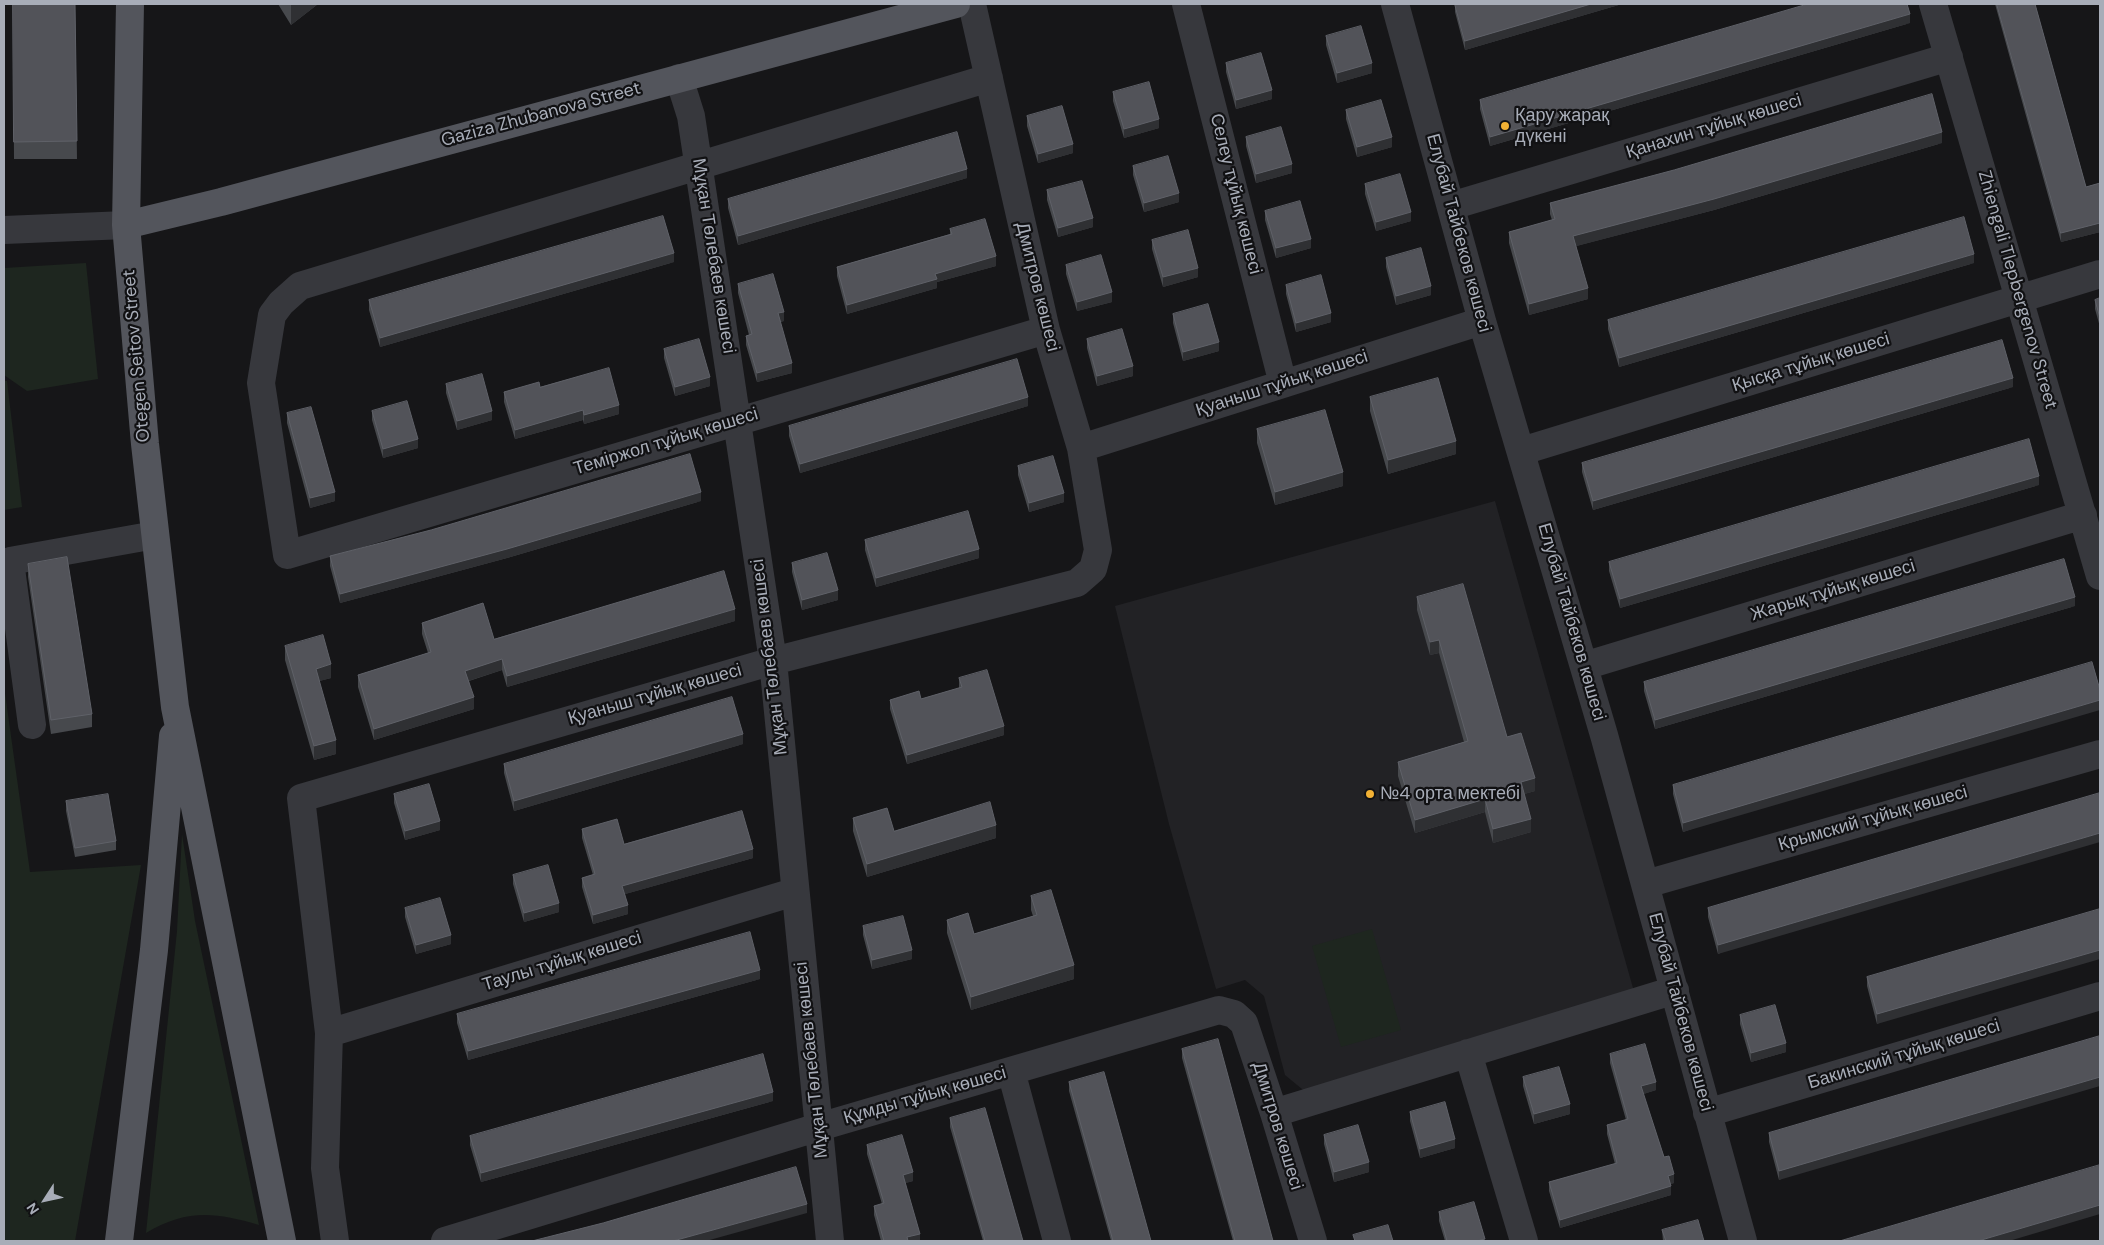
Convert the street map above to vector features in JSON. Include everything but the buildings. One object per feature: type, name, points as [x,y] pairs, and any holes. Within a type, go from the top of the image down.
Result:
[{"type":"main road","name":"Otegen Seitov Street","points":[[130,4],[126,225],[145,444],[176,707]]},
{"type":"main road","name":"Gaziza Zhubanova Street","points":[[126,225],[221,202],[956,4]]},
{"type":"main road","points":[[119,1241],[154,950],[176,707]]},
{"type":"main road","points":[[176,707],[282,1241]]},
{"type":"street","name":"Дмитров көшесі","points":[[972,4],[1046,330],[1081,448],[1098,550],[1093,569]]},
{"type":"street","name":"Селеу тұйық көшесі","points":[[1186,4],[1283,384]]},
{"type":"street","name":"Елубай Тайбеков көшесі","points":[[1395,4],[1482,321],[1522,451],[1646,884],[1743,1241]]},
{"type":"street","name":"Zhiengali Tlepbergenov Street","points":[[1934,4],[2100,576]]},
{"type":"street","name":"Қанахин тұйық көшесі","points":[[1451,206],[1949,57]]},
{"type":"street","name":"Мұқан Төлебаев көшесі","points":[[679,78],[691,116],[773,661],[794,892],[830,1241]]},
{"type":"street","points":[[699,166],[989,78]]},
{"type":"street","name":"Теміржол тұйық көшесі","points":[[699,166],[300,286],[281,303],[272,315],[261,383],[287,555],[1046,330]]},
{"type":"street","points":[[4,230],[126,225]]},
{"type":"street","name":"Қысқа тұйық көшесі","points":[[1522,451],[2100,274]]},
{"type":"street","name":"Қуаныш тұйық көшесі","points":[[1081,448],[1482,321]]},
{"type":"street","name":"Жарық тұйық көшесі","points":[[1584,666],[2082,515]]},
{"type":"street","points":[[32,725],[10,561],[155,536]]},
{"type":"street","name":"Қуаныш тұйық көшесі","points":[[329,1033],[301,798],[773,661],[1077,583],[1093,569]]},
{"type":"street","name":"Крымский тұйық көшесі","points":[[1646,884],[2100,754]]},
{"type":"street","name":"Таулы тұйық көшесі","points":[[329,1033],[794,892]]},
{"type":"street","points":[[1274,1113],[1675,990]]},
{"type":"street","name":"Бакинский тұйық көшесі","points":[[1707,1113],[2100,996]]},
{"type":"street","name":"Құмды тұйық көшесі","points":[[445,1241],[819,1127],[1219,1010],[1234,1014]]},
{"type":"street","name":"Дмитров көшесі","points":[[1234,1014],[1244,1023],[1274,1113],[1312,1241]]},
{"type":"street","points":[[329,1033],[325,1168],[335,1241]]},
{"type":"street","points":[[1468,1052],[1524,1241]]},
{"type":"street","points":[[1011,1071],[1057,1241]]},
{"type":"shaded area","points":[[86,263],[98,379],[27,391],[4,375],[4,268]]},
{"type":"shaded area","points":[[4,381],[7,381],[22,507],[4,510]]},
{"type":"shaded area","name":"№4 орта мектебі","points":[[1495,501],[1635,995],[1308,1094],[1285,1075],[1264,996],[1245,980],[1216,989],[1169,824],[1115,606]]},
{"type":"shaded area","points":[[4,686],[30,872],[141,865],[75,1241],[4,1241]]},
{"type":"shaded area","points":[[182,834],[195,921],[259,1225],[228,1217],[201,1215],[174,1220],[146,1233],[177,931]]},
{"type":"shaded area","points":[[1372,929],[1401,1030],[1341,1047],[1312,946]]},
{"type":"place","name":"Қару жарақ дүкені","points":[[1505,126]]},
{"type":"place","name":"№4 орта мектебі","points":[[1370,794]]}]
